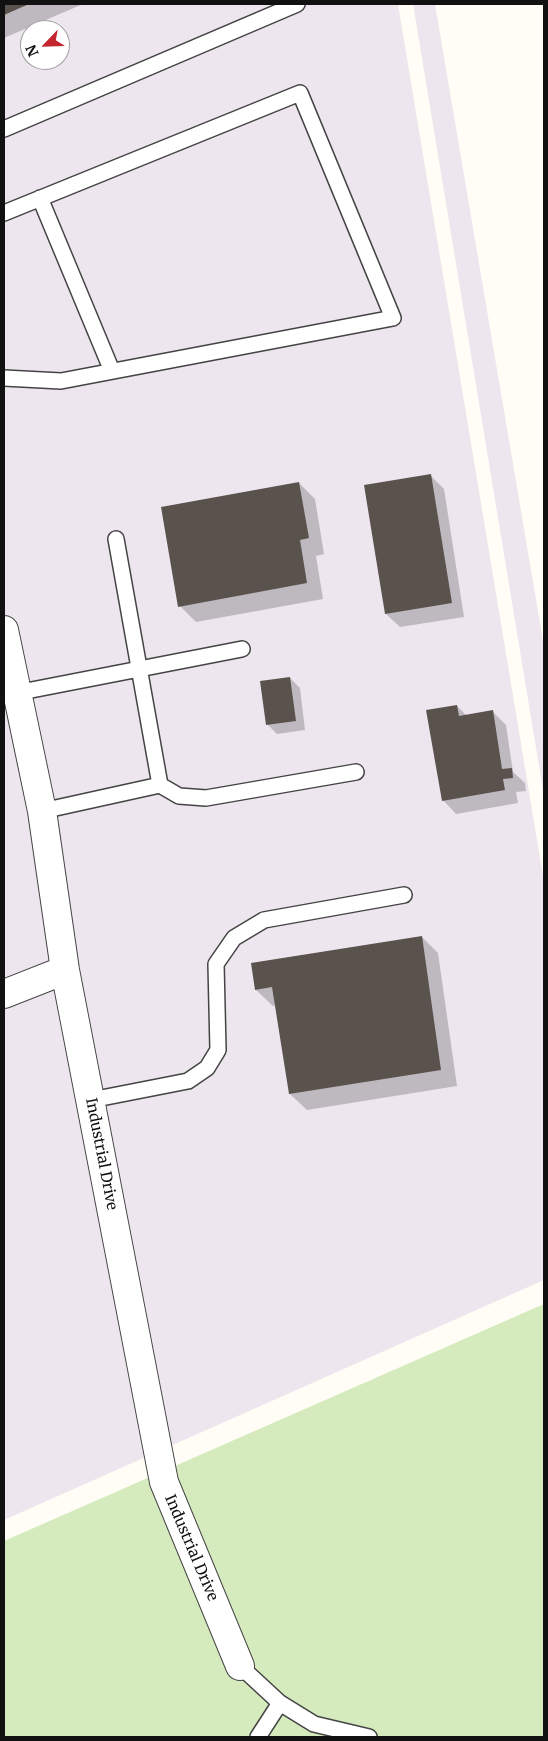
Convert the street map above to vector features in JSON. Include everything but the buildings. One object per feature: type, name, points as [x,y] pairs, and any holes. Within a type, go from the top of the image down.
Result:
[{"type":"street","name":"Industrial Drive","points":[[4,630],[42,811],[65,970],[164,1482],[240,1666]]},
{"type":"street","points":[[4,994],[65,970]]},
{"type":"lane","points":[[4,130],[297,4]]},
{"type":"lane","points":[[4,212],[300,93],[393,318],[62,381],[4,378]]},
{"type":"lane","points":[[40,198],[112,371]]},
{"type":"lane","points":[[116,539],[160,785]]},
{"type":"lane","points":[[16,693],[242,649]]},
{"type":"lane","points":[[42,811],[160,785],[179,796],[206,798],[356,772]]},
{"type":"lane","points":[[91,1100],[188,1081],[207,1068],[218,1050],[216,964],[234,938],[264,920],[404,895]]},
{"type":"lane","points":[[240,1666],[280,1703],[314,1724],[369,1737]]},
{"type":"lane","points":[[258,1737],[280,1703]]},
{"type":"shaded area","points":[[4,4],[398,4],[544,882],[544,1280],[4,1520]]},
{"type":"shaded area","points":[[413,4],[435,4],[539,617],[544,648],[544,796]]},
{"type":"green space","points":[[544,1304],[544,1737],[4,1737],[4,1541]]}]
